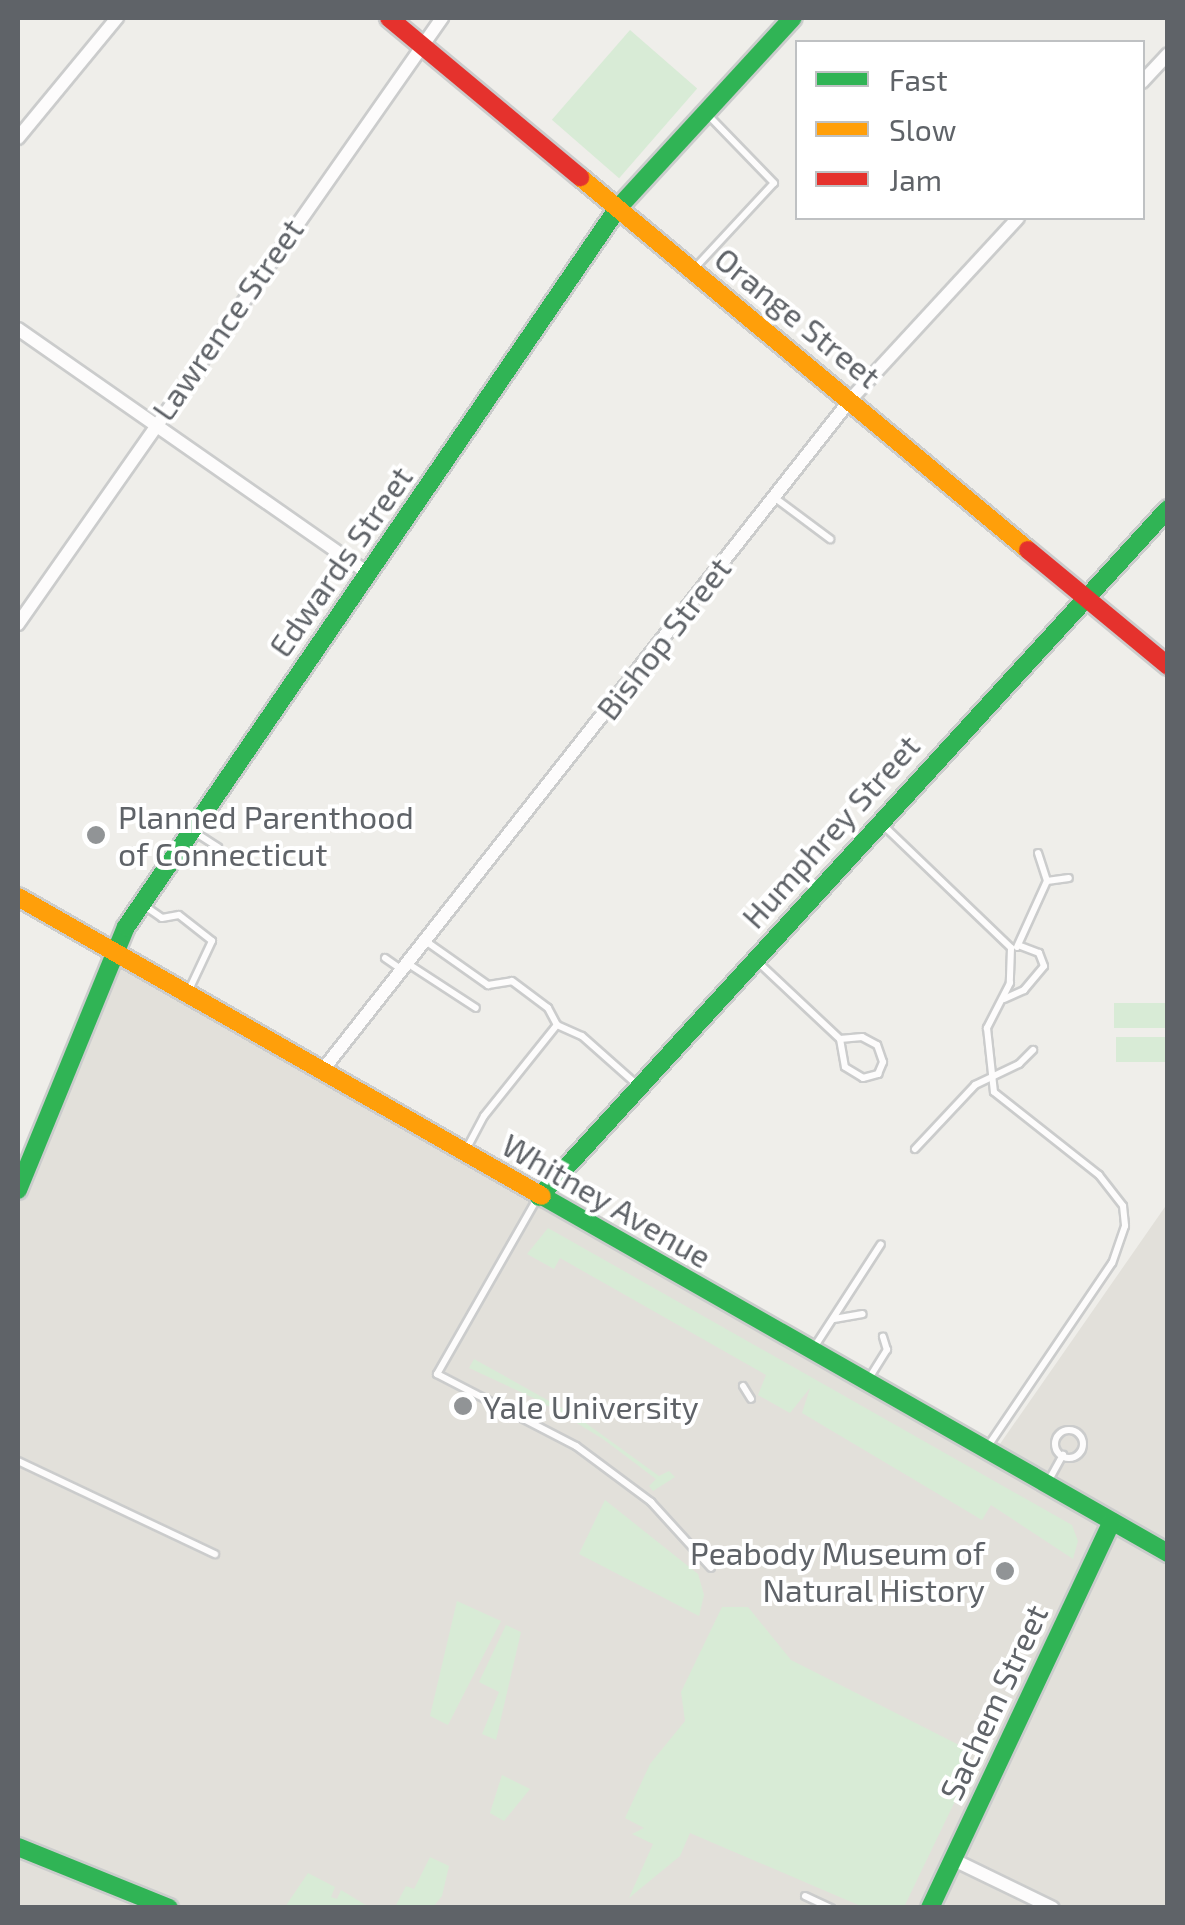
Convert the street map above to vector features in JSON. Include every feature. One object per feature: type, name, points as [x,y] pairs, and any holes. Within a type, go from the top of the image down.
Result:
[{"type":"main road","name":"Orange Street","points":[[389,18],[1168,666]]},
{"type":"main road","name":"Edwards Street","points":[[18,1190],[112,950],[142,903],[618,208],[794,18]]},
{"type":"main road","name":"Humphrey Street","points":[[539,1197],[1168,509]]},
{"type":"main road","name":"Whitney Avenue","points":[[18,896],[1168,1553]]},
{"type":"main road","name":"Sachem Street","points":[[930,1908],[1112,1522]]},
{"type":"main road","points":[[18,1847],[169,1908]]},
{"type":"street","points":[[18,138],[117,18]]},
{"type":"street","name":"Lawrence Street","points":[[18,624],[420,43],[442,18]]},
{"type":"street","points":[[1145,79],[1168,54]]},
{"type":"street","name":"Bishop Street","points":[[322,1071],[851,400],[1016,220]]},
{"type":"street","points":[[18,329],[368,573]]},
{"type":"street","points":[[952,1859],[1054,1908]]},
{"type":"lane","points":[[693,270],[774,183],[706,113]]},
{"type":"lane","points":[[774,497],[830,539]]},
{"type":"lane","points":[[880,822],[1012,948],[1014,968],[987,1028],[990,1078],[1002,1102],[1114,1189],[1125,1226],[1112,1263],[986,1450]]},
{"type":"lane","points":[[192,830],[218,847]]},
{"type":"lane","points":[[1021,946],[1048,882],[1038,853]]},
{"type":"lane","points":[[1048,882],[1069,878]]},
{"type":"lane","points":[[142,903],[162,918],[179,915],[212,942],[186,994]]},
{"type":"lane","points":[[425,940],[488,985],[512,981],[548,1008],[557,1025],[582,1036],[638,1086]]},
{"type":"lane","points":[[1002,1000],[1024,990],[1044,966],[1038,953],[1021,946],[1012,948]]},
{"type":"lane","points":[[386,958],[476,1008]]},
{"type":"lane","points":[[754,959],[840,1039],[845,1068],[863,1078],[878,1074],[883,1062],[876,1044],[862,1037],[840,1039]]},
{"type":"lane","points":[[465,1154],[484,1116],[557,1025]]},
{"type":"lane","points":[[915,1149],[990,1078],[1033,1050]]},
{"type":"lane","points":[[539,1197],[437,1374],[576,1446],[651,1502],[711,1568]]},
{"type":"lane","points":[[812,1351],[881,1244]]},
{"type":"lane","points":[[832,1319],[863,1314]]},
{"type":"lane","points":[[867,1382],[887,1350],[883,1338]]},
{"type":"lane","points":[[743,1386],[751,1399]]},
{"type":"lane","points":[[1060,1432],[1081,1436],[1078,1456],[1063,1455],[1054,1444],[1060,1432]]},
{"type":"lane","points":[[1046,1484],[1063,1455]]},
{"type":"lane","points":[[18,1461],[215,1554]]},
{"type":"lane","points":[[805,1896],[831,1908]]},
{"type":"shaded area","name":"Yale University","points":[[113,951],[993,1454],[1167,1204],[1167,1907],[18,1907],[18,1190]]},
{"type":"green space","points":[[630,30],[697,88],[619,178],[552,120]]},
{"type":"green space","points":[[1114,1003],[1167,1003],[1167,1028],[1114,1028]]},
{"type":"green space","points":[[1116,1037],[1167,1037],[1167,1062],[1116,1062]]},
{"type":"green space","points":[[548,1228],[1072,1525],[1078,1541],[1073,1559],[991,1505],[982,1520],[802,1413],[810,1388],[790,1413],[758,1395],[766,1375],[560,1258],[554,1269],[527,1254]]},
{"type":"green space","points":[[474,1359],[576,1416],[659,1476],[669,1471],[675,1477],[653,1491],[649,1486],[656,1479],[603,1439],[547,1405],[538,1415],[540,1401],[469,1368]]},
{"type":"green space","points":[[605,1500],[698,1574],[704,1595],[699,1616],[579,1554]]},
{"type":"green space","points":[[457,1601],[501,1621],[448,1725],[430,1716]]},
{"type":"green space","points":[[722,1607],[748,1607],[791,1660],[963,1747],[971,1768],[904,1907],[863,1907],[690,1833],[680,1856],[629,1898],[653,1844],[632,1834],[644,1828],[625,1818],[650,1764],[685,1721],[681,1692]]},
{"type":"green space","points":[[506,1625],[521,1632],[496,1740],[482,1734],[499,1692],[479,1682]]},
{"type":"green space","points":[[502,1775],[530,1789],[504,1821],[490,1813]]},
{"type":"green space","points":[[430,1857],[449,1866],[442,1896],[433,1907],[395,1907],[406,1886],[414,1889]]},
{"type":"green space","points":[[308,1873],[335,1887],[331,1897],[337,1899],[341,1890],[369,1907],[285,1907]]},
{"type":"traffic: fast","points":[[18,1190],[126,927],[618,208],[793,18]]},
{"type":"traffic: fast","points":[[539,1197],[1168,509]]},
{"type":"traffic: fast","points":[[542,1196],[1168,1553]]},
{"type":"traffic: fast","points":[[930,1908],[1112,1522]]},
{"type":"traffic: fast","points":[[18,1847],[169,1908]]},
{"type":"traffic: slow","points":[[580,177],[1028,550]]},
{"type":"traffic: slow","points":[[18,897],[542,1196]]},
{"type":"traffic: jam","points":[[389,18],[580,177]]},
{"type":"traffic: jam","points":[[1028,550],[1168,666]]},
{"type":"place","name":"Planned Parenthood of Connecticut","points":[[96,835]]},
{"type":"place","name":"Yale University","points":[[463,1406]]},
{"type":"place","name":"Peabody Museum of Natural History","points":[[1005,1571]]}]
